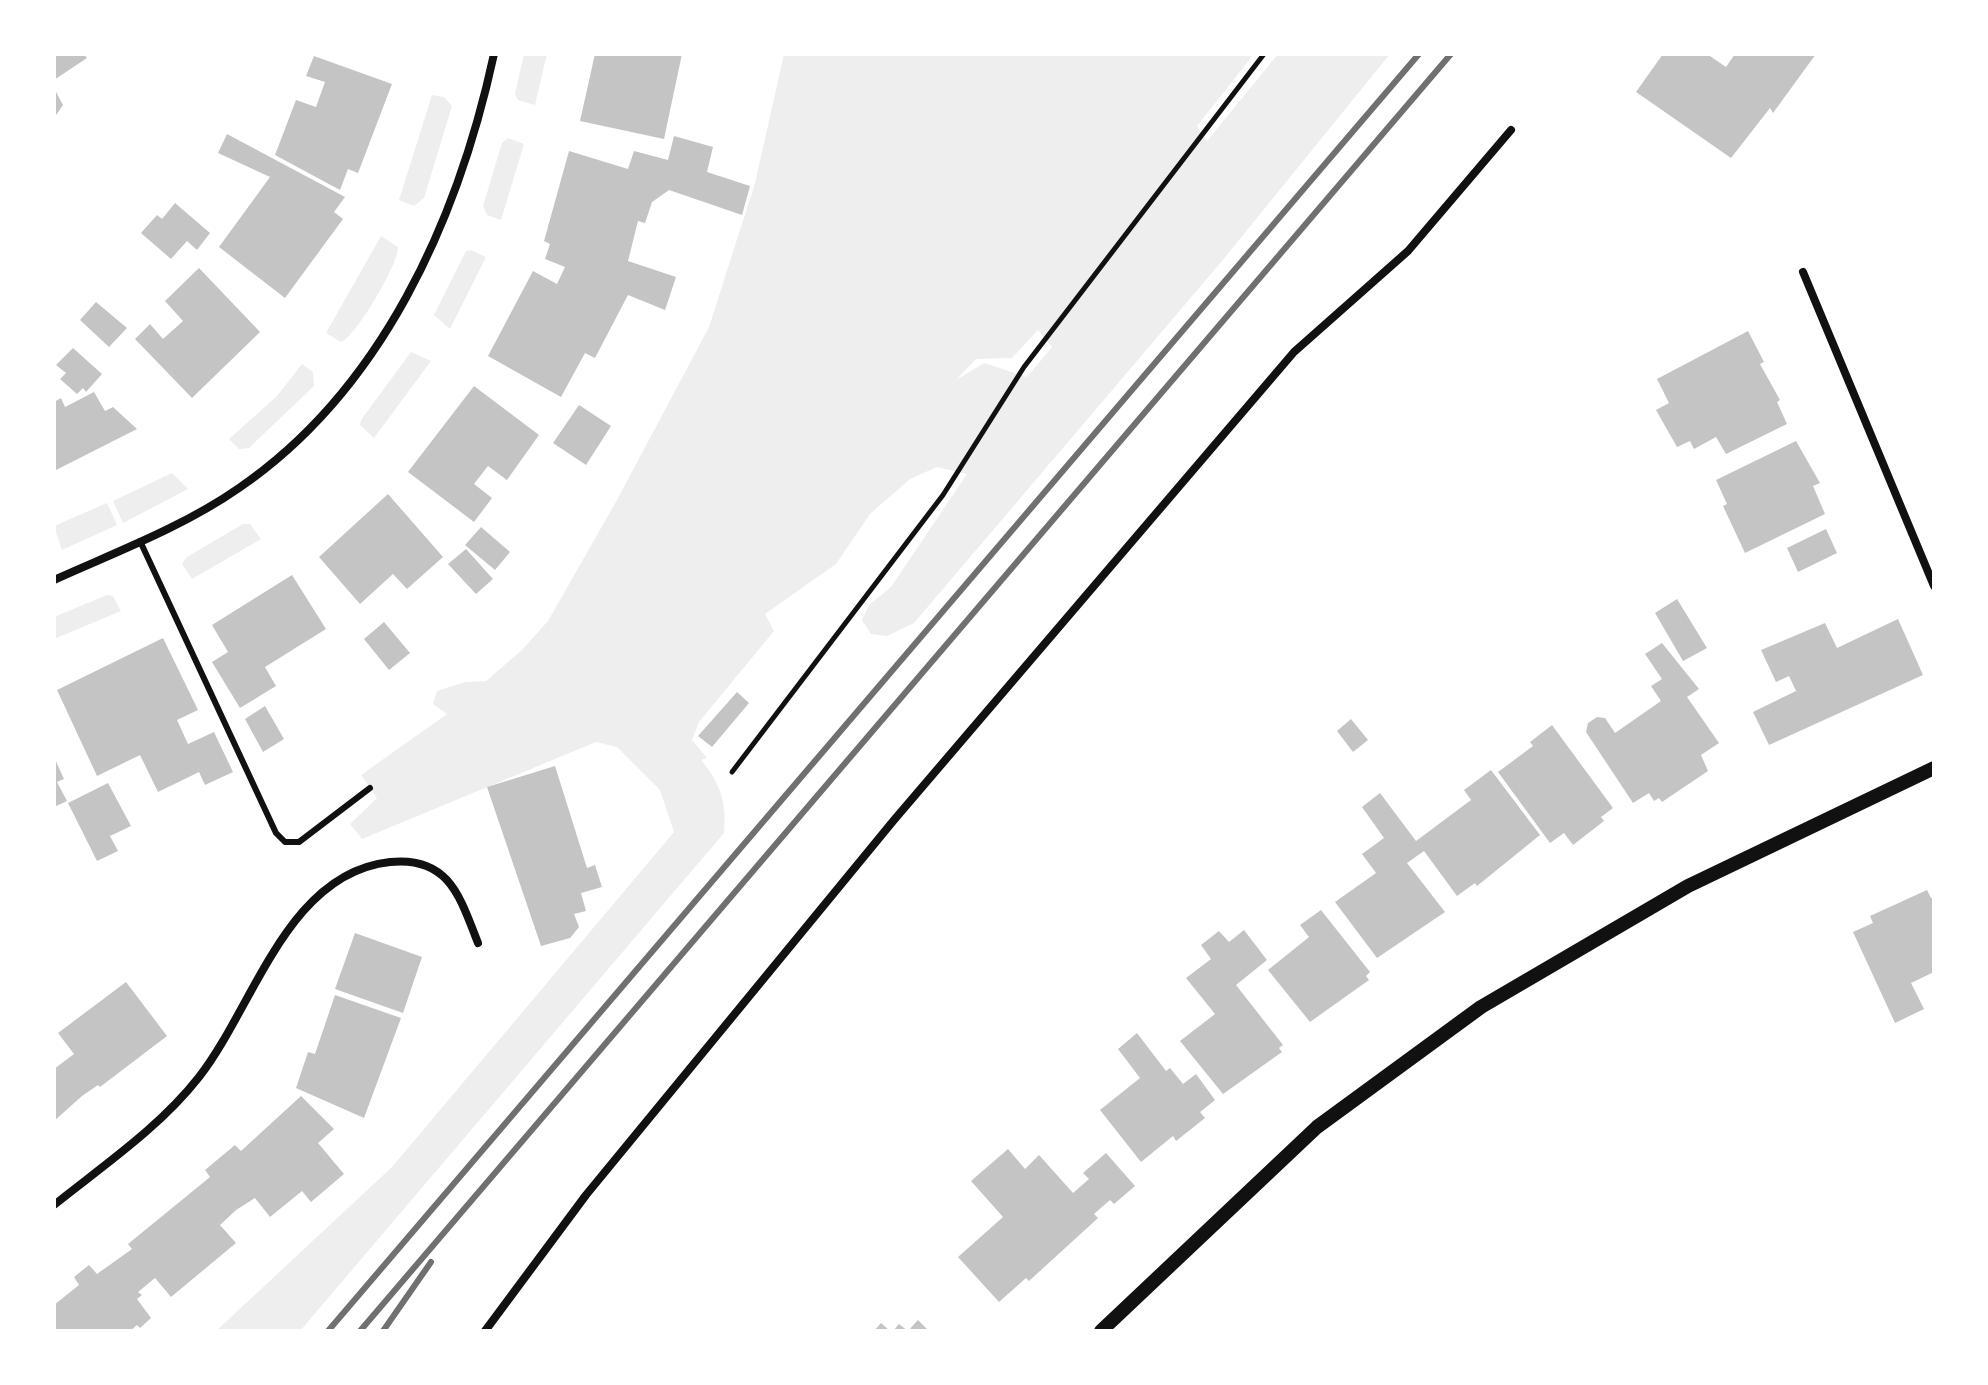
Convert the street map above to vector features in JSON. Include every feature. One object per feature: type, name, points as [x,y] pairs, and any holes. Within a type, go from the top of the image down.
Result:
[{"type":"street","points":[[54,580],[140,541],[237,490],[308,433],[341,396],[397,311],[447,214],[480,114],[494,54]]},
{"type":"street","points":[[485,1331],[586,1195],[884,832],[1294,352],[1408,251],[1511,130]]},
{"type":"street","points":[[1803,272],[1934,586]]},
{"type":"street","points":[[1101,1331],[1317,1127],[1481,1007],[1688,886],[1934,768]]},
{"type":"street","points":[[54,1205],[148,1130],[200,1076],[277,944],[310,906],[348,875],[380,863],[411,860],[438,870],[458,892],[478,943]]},
{"type":"lane","points":[[140,541],[276,833],[285,842],[299,842],[370,788]]},
{"type":"path","points":[[732,772],[943,495],[1024,367],[1264,54]]},
{"type":"shaded area","points":[[524,54],[547,54],[535,105],[518,100],[515,94]]},
{"type":"shaded area","points":[[784,54],[1254,54],[1197,126],[1207,141],[1278,54],[1390,54],[1222,261],[914,623],[887,636],[871,634],[862,620],[869,605],[891,587],[967,474],[937,467],[910,479],[870,514],[836,564],[765,614],[774,631],[699,722],[692,740],[707,758],[701,760],[721,794],[724,833],[300,1331],[216,1331],[392,1167],[674,832],[660,790],[617,747],[596,742],[362,839],[350,824],[377,798],[361,775],[447,714],[433,704],[437,691],[465,682],[486,681],[522,650],[548,621],[617,500],[709,327],[755,183]],"holes":[[[1038,330],[1052,347],[1027,377],[984,363],[956,380],[976,359],[1012,358]]]},
{"type":"shaded area","points":[[432,95],[444,97],[452,106],[424,198],[414,206],[399,200]]},
{"type":"shaded area","points":[[508,138],[524,144],[501,220],[487,215],[483,206],[502,143]]},
{"type":"shaded area","points":[[381,236],[398,247],[397,255],[385,282],[357,327],[341,342],[326,333]]},
{"type":"shaded area","points":[[466,251],[486,257],[450,329],[434,315]]},
{"type":"shaded area","points":[[411,352],[431,361],[374,438],[360,425],[361,420]]},
{"type":"shaded area","points":[[302,364],[313,372],[314,386],[249,448],[239,449],[229,439],[277,396]]},
{"type":"shaded area","points":[[172,473],[188,489],[123,523],[113,501]]},
{"type":"shaded area","points":[[107,503],[117,525],[62,550],[54,526]]},
{"type":"shaded area","points":[[243,524],[250,524],[261,539],[192,579],[182,564],[187,557]]},
{"type":"shaded area","points":[[107,595],[113,596],[121,611],[54,639],[54,617]]},
{"type":"building","points":[[54,54],[84,54],[87,58],[54,80]]},
{"type":"building","points":[[595,54],[682,54],[664,139],[580,121]]},
{"type":"building","points":[[1663,54],[1707,54],[1726,67],[1735,54],[1816,54],[1773,113],[1770,108],[1731,158],[1636,92]]},
{"type":"building","points":[[314,56],[392,84],[358,173],[348,169],[340,190],[275,155],[296,100],[316,107],[325,82],[306,76]]},
{"type":"building","points":[[54,88],[63,105],[54,118]]},
{"type":"building","points":[[227,134],[345,197],[334,212],[343,219],[285,298],[219,247],[270,177],[218,153]]},
{"type":"building","points":[[674,136],[713,147],[707,172],[750,186],[742,215],[669,190],[652,202],[645,223],[638,221],[628,261],[676,277],[665,310],[628,295],[595,358],[585,353],[561,397],[488,356],[533,271],[557,284],[565,267],[545,259],[550,244],[544,241],[569,151],[628,169],[634,151],[668,160]]},
{"type":"building","points":[[175,203],[210,233],[197,250],[187,241],[171,259],[141,233],[157,215],[162,219]]},
{"type":"building","points":[[199,268],[260,332],[192,398],[135,339],[150,324],[163,339],[183,321],[165,301]]},
{"type":"building","points":[[96,302],[127,328],[109,347],[80,320]]},
{"type":"building","points":[[1748,331],[1764,362],[1760,364],[1780,400],[1777,402],[1787,424],[1726,454],[1716,437],[1694,449],[1690,441],[1677,447],[1656,410],[1669,403],[1657,379]]},
{"type":"building","points":[[73,348],[102,374],[86,392],[83,388],[77,394],[60,379],[66,373],[56,365]]},
{"type":"building","points":[[474,386],[539,435],[507,480],[488,466],[474,484],[492,498],[474,522],[408,472]]},
{"type":"building","points":[[94,392],[105,411],[113,407],[137,429],[54,471],[54,402],[61,398],[65,407]]},
{"type":"building","points":[[579,405],[611,426],[586,465],[553,443]]},
{"type":"building","points":[[1796,441],[1820,483],[1813,486],[1825,514],[1745,553],[1723,506],[1727,504],[1716,480]]},
{"type":"building","points":[[388,494],[443,557],[407,589],[393,574],[360,604],[319,557]]},
{"type":"building","points":[[481,527],[510,552],[495,570],[465,545]]},
{"type":"building","points":[[1826,529],[1837,553],[1798,572],[1787,548]]},
{"type":"building","points":[[466,549],[493,579],[476,594],[448,564]]},
{"type":"building","points":[[292,575],[326,629],[265,667],[276,686],[240,708],[212,662],[228,652],[212,625]]},
{"type":"building","points":[[1677,599],[1707,648],[1683,661],[1655,613]]},
{"type":"building","points":[[1898,619],[1923,675],[1769,745],[1753,712],[1796,691],[1789,676],[1776,682],[1761,650],[1825,623],[1837,648]]},
{"type":"building","points":[[384,622],[410,653],[389,670],[364,639]]},
{"type":"building","points":[[163,638],[198,710],[177,720],[188,744],[214,732],[233,772],[205,785],[199,772],[158,792],[140,755],[97,776],[57,690]]},
{"type":"building","points":[[1662,643],[1699,689],[1687,697],[1719,743],[1701,755],[1708,771],[1662,802],[1659,798],[1654,801],[1649,793],[1633,803],[1586,732],[1588,723],[1597,717],[1605,718],[1615,733],[1661,701],[1651,686],[1662,679],[1645,654]]},
{"type":"building","points":[[737,692],[749,703],[712,747],[698,736]]},
{"type":"building","points":[[265,706],[284,739],[263,752],[245,719]]},
{"type":"building","points":[[1351,719],[1368,740],[1353,752],[1337,731]]},
{"type":"building","points":[[1552,725],[1613,808],[1601,817],[1604,821],[1573,845],[1564,833],[1550,843],[1498,772],[1533,746],[1530,742]]},
{"type":"building","points":[[54,757],[64,779],[57,782],[67,801],[54,807]]},
{"type":"building","points":[[555,766],[587,868],[595,865],[602,887],[581,893],[586,911],[574,914],[579,927],[570,938],[541,946],[487,787]]},
{"type":"building","points":[[1491,770],[1540,835],[1477,886],[1475,883],[1457,896],[1424,851],[1407,863],[1445,912],[1377,958],[1335,902],[1376,873],[1362,854],[1384,838],[1362,807],[1380,793],[1416,841],[1471,800],[1464,790]]},
{"type":"building","points":[[108,783],[131,826],[110,836],[118,851],[97,861],[68,803]]},
{"type":"building","points":[[1927,890],[1931,898],[1934,897],[1934,972],[1911,983],[1924,1009],[1895,1023],[1853,932],[1873,923],[1870,916]]},
{"type":"building","points":[[1321,910],[1370,972],[1366,976],[1369,980],[1310,1022],[1268,970],[1309,937],[1300,925]]},
{"type":"building","points":[[1244,930],[1267,960],[1236,985],[1283,1045],[1279,1048],[1282,1052],[1223,1094],[1180,1041],[1215,1014],[1186,978],[1211,959],[1201,945],[1219,931],[1229,942]]},
{"type":"building","points":[[355,933],[422,957],[403,1013],[335,989]]},
{"type":"building","points":[[126,982],[167,1036],[100,1087],[98,1085],[82,1096],[54,1121],[54,1069],[74,1054],[58,1033]]},
{"type":"building","points":[[335,995],[401,1018],[364,1118],[296,1088],[308,1052],[315,1054]]},
{"type":"building","points":[[1137,1033],[1166,1071],[1170,1068],[1183,1084],[1196,1074],[1215,1100],[1200,1112],[1205,1118],[1176,1141],[1173,1136],[1141,1162],[1100,1110],[1140,1078],[1118,1049]]},
{"type":"building","points":[[301,1096],[334,1129],[318,1143],[344,1174],[311,1202],[302,1191],[270,1217],[255,1198],[236,1210],[220,1225],[236,1243],[171,1297],[155,1278],[138,1292],[142,1295],[137,1299],[151,1318],[140,1328],[137,1325],[130,1331],[54,1331],[54,1305],[79,1285],[74,1277],[89,1265],[97,1274],[132,1249],[128,1244],[210,1177],[205,1170],[235,1145],[241,1151]]},
{"type":"building","points":[[1008,1149],[1025,1169],[1039,1155],[1073,1193],[1089,1179],[1083,1173],[1106,1153],[1135,1186],[1114,1204],[1110,1200],[1094,1214],[1098,1218],[1029,1281],[1026,1278],[999,1302],[958,1257],[1003,1217],[971,1181]]},
{"type":"building","points":[[918,1320],[929,1331],[908,1331]]},
{"type":"building","points":[[881,1323],[890,1331],[874,1331]]},
{"type":"building","points":[[899,1324],[908,1331],[893,1331]]},
{"type":"railway","points":[[328,1331],[1419,54]]},
{"type":"railway","points":[[360,1331],[1451,54]]},
{"type":"railway","points":[[383,1331],[431,1262]]}]
